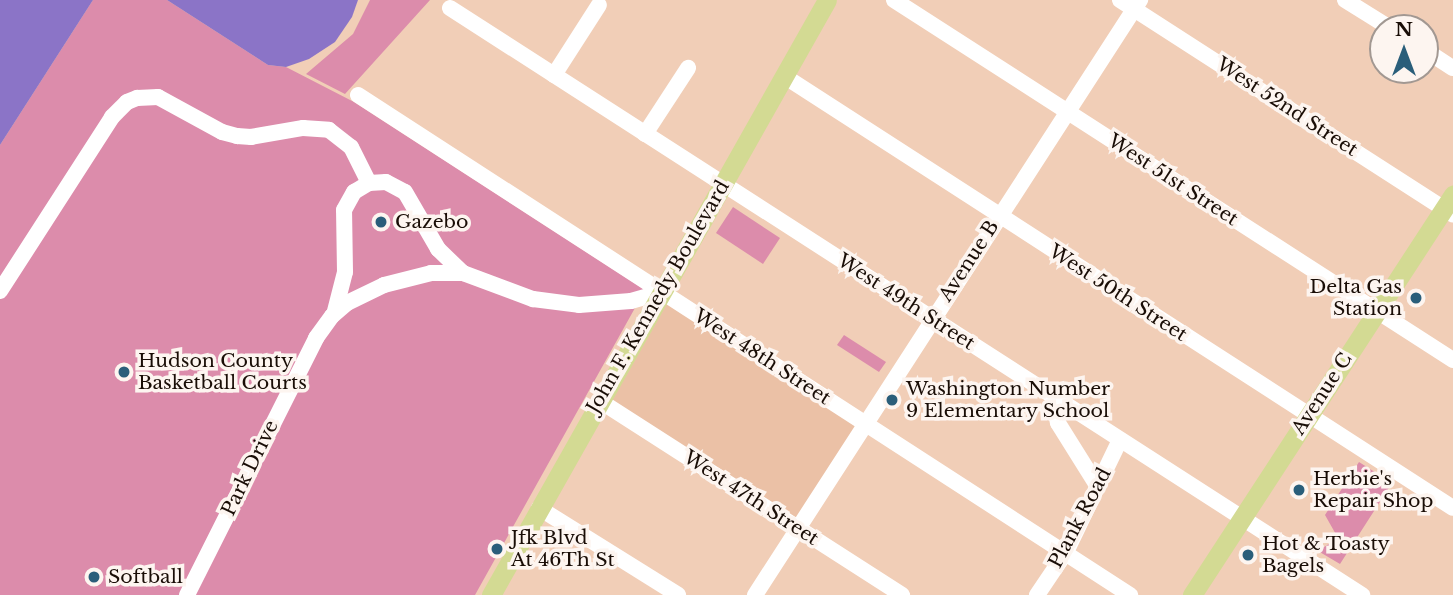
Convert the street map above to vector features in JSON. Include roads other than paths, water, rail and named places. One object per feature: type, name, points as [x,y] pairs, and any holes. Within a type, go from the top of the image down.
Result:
[{"type":"main road","name":"John F. Kennedy Boulevard","points":[[491,595],[827,0]]},
{"type":"main road","name":"Avenue C","points":[[1192,595],[1377,311],[1450,206]]},
{"type":"street","name":"West 51st Street","points":[[894,0],[1453,360]]},
{"type":"street","name":"West 52nd Street","points":[[1120,0],[1137,5],[1450,206]]},
{"type":"street","points":[[1345,0],[1369,15]]},
{"type":"street","points":[[554,75],[599,5]]},
{"type":"street","name":"Avenue B","points":[[755,595],[1137,5]]},
{"type":"street","name":"West 49th Street","points":[[450,8],[1362,595]]},
{"type":"street","points":[[645,134],[688,68]]},
{"type":"street","name":"West 50th Street","points":[[784,76],[1453,508]]},
{"type":"street","name":"West 48th Street","points":[[358,95],[1130,595]]},
{"type":"street","points":[[0,291],[112,117],[128,102],[137,98],[158,97],[222,132],[237,136],[251,137],[303,128],[329,130],[352,147],[369,183]]},
{"type":"street","points":[[332,316],[340,301],[345,272],[344,210],[354,192],[369,183],[386,182],[405,192],[438,249],[463,273]]},
{"type":"street","name":"Park Drive","points":[[187,595],[317,338],[332,316],[365,293],[398,279],[431,273],[463,273],[533,299],[567,304],[631,301],[662,292]]},
{"type":"street","name":"West 47th Street","points":[[600,401],[902,595]]},
{"type":"street","points":[[1065,404],[1057,418],[1058,423],[1098,487]]},
{"type":"street","name":"Plank Road","points":[[1037,595],[1066,552],[1120,440]]},
{"type":"street","points":[[538,508],[678,595]]},
{"type":"place","name":"Gazebo","points":[[381,222]]},
{"type":"place","name":"Delta Gas Station","points":[[1416,298]]},
{"type":"place","name":"Hudson County Basketball Courts","points":[[124,372]]},
{"type":"place","name":"Washington Number 9 Elementary School","points":[[892,400]]},
{"type":"place","name":"Herbie's Repair Shop","points":[[1299,490]]},
{"type":"place","name":"Jfk Blvd At 46Th St","points":[[497,549]]},
{"type":"place","name":"Hot & Toasty Bagels","points":[[1248,555]]},
{"type":"place","name":"Softball","points":[[94,577]]}]
